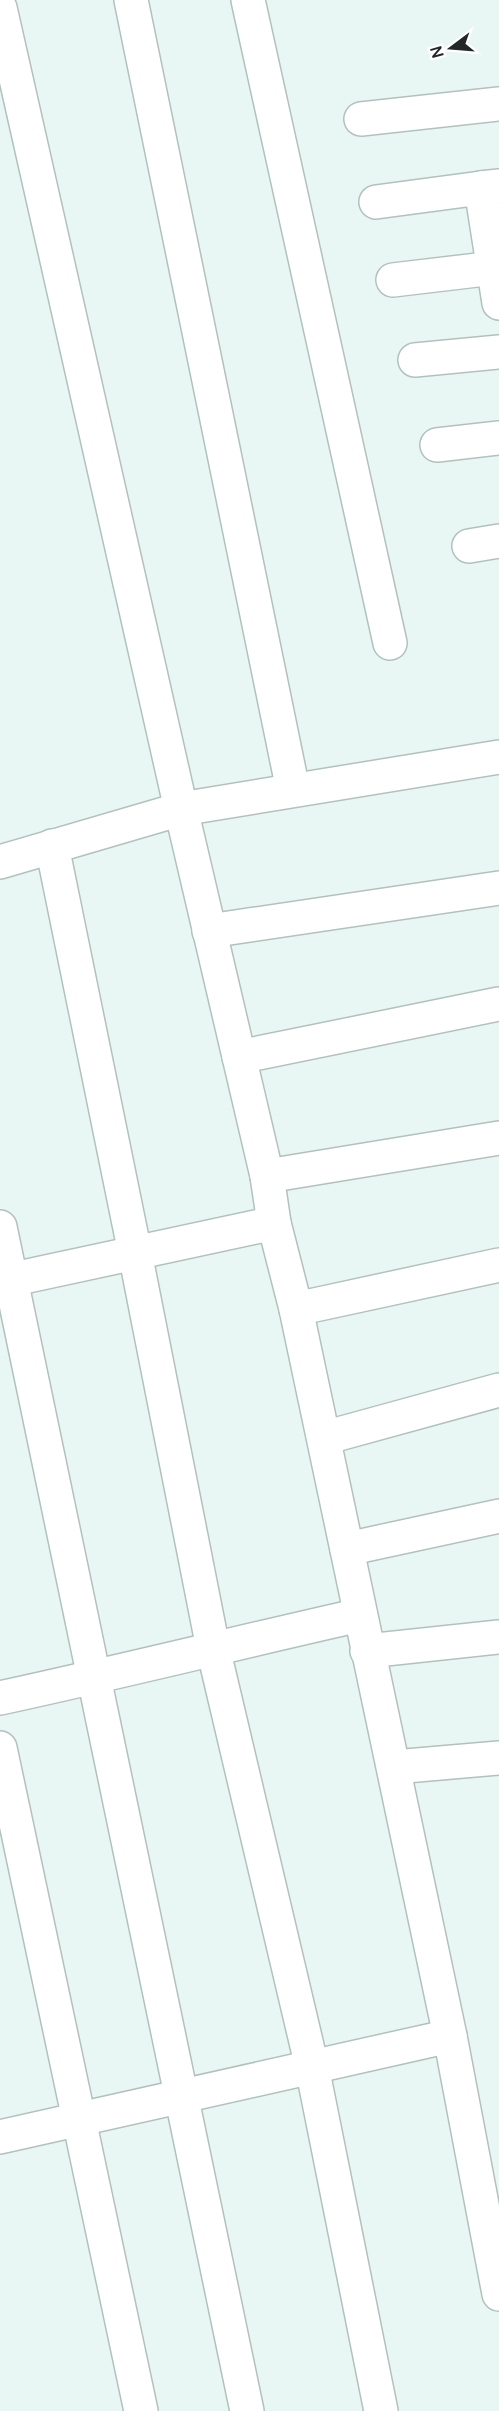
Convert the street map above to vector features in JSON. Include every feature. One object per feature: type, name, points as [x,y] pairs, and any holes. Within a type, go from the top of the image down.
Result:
[{"type":"street","points":[[132,0],[293,790]]},
{"type":"street","points":[[249,0],[390,643]]},
{"type":"street","points":[[0,8],[181,809],[267,1176],[274,1223],[324,1438],[367,1651],[394,1767],[450,2036],[499,2294]]},
{"type":"street","points":[[361,119],[499,104]]},
{"type":"street","points":[[376,202],[490,187],[494,268],[499,303]]},
{"type":"street","points":[[393,280],[494,268]]},
{"type":"street","points":[[415,360],[499,352]]},
{"type":"street","points":[[437,445],[499,438]]},
{"type":"street","points":[[0,862],[181,809],[499,757]]},
{"type":"street","points":[[52,846],[213,1648],[312,2067],[381,2411]]},
{"type":"street","points":[[209,931],[499,888]]},
{"type":"street","points":[[239,1057],[499,1004]]},
{"type":"street","points":[[267,1176],[499,1138]]},
{"type":"street","points":[[5,1280],[274,1223]]},
{"type":"street","points":[[0,1227],[5,1280],[94,1678],[247,2411]]},
{"type":"street","points":[[296,1310],[499,1265]]},
{"type":"street","points":[[324,1438],[499,1390]]},
{"type":"street","points":[[347,1549],[499,1516]]},
{"type":"street","points":[[0,1698],[360,1615]]},
{"type":"street","points":[[367,1651],[499,1637]]},
{"type":"street","points":[[0,1748],[141,2411]]},
{"type":"street","points":[[394,1767],[499,1758]]},
{"type":"street","points":[[0,2137],[450,2036]]}]
